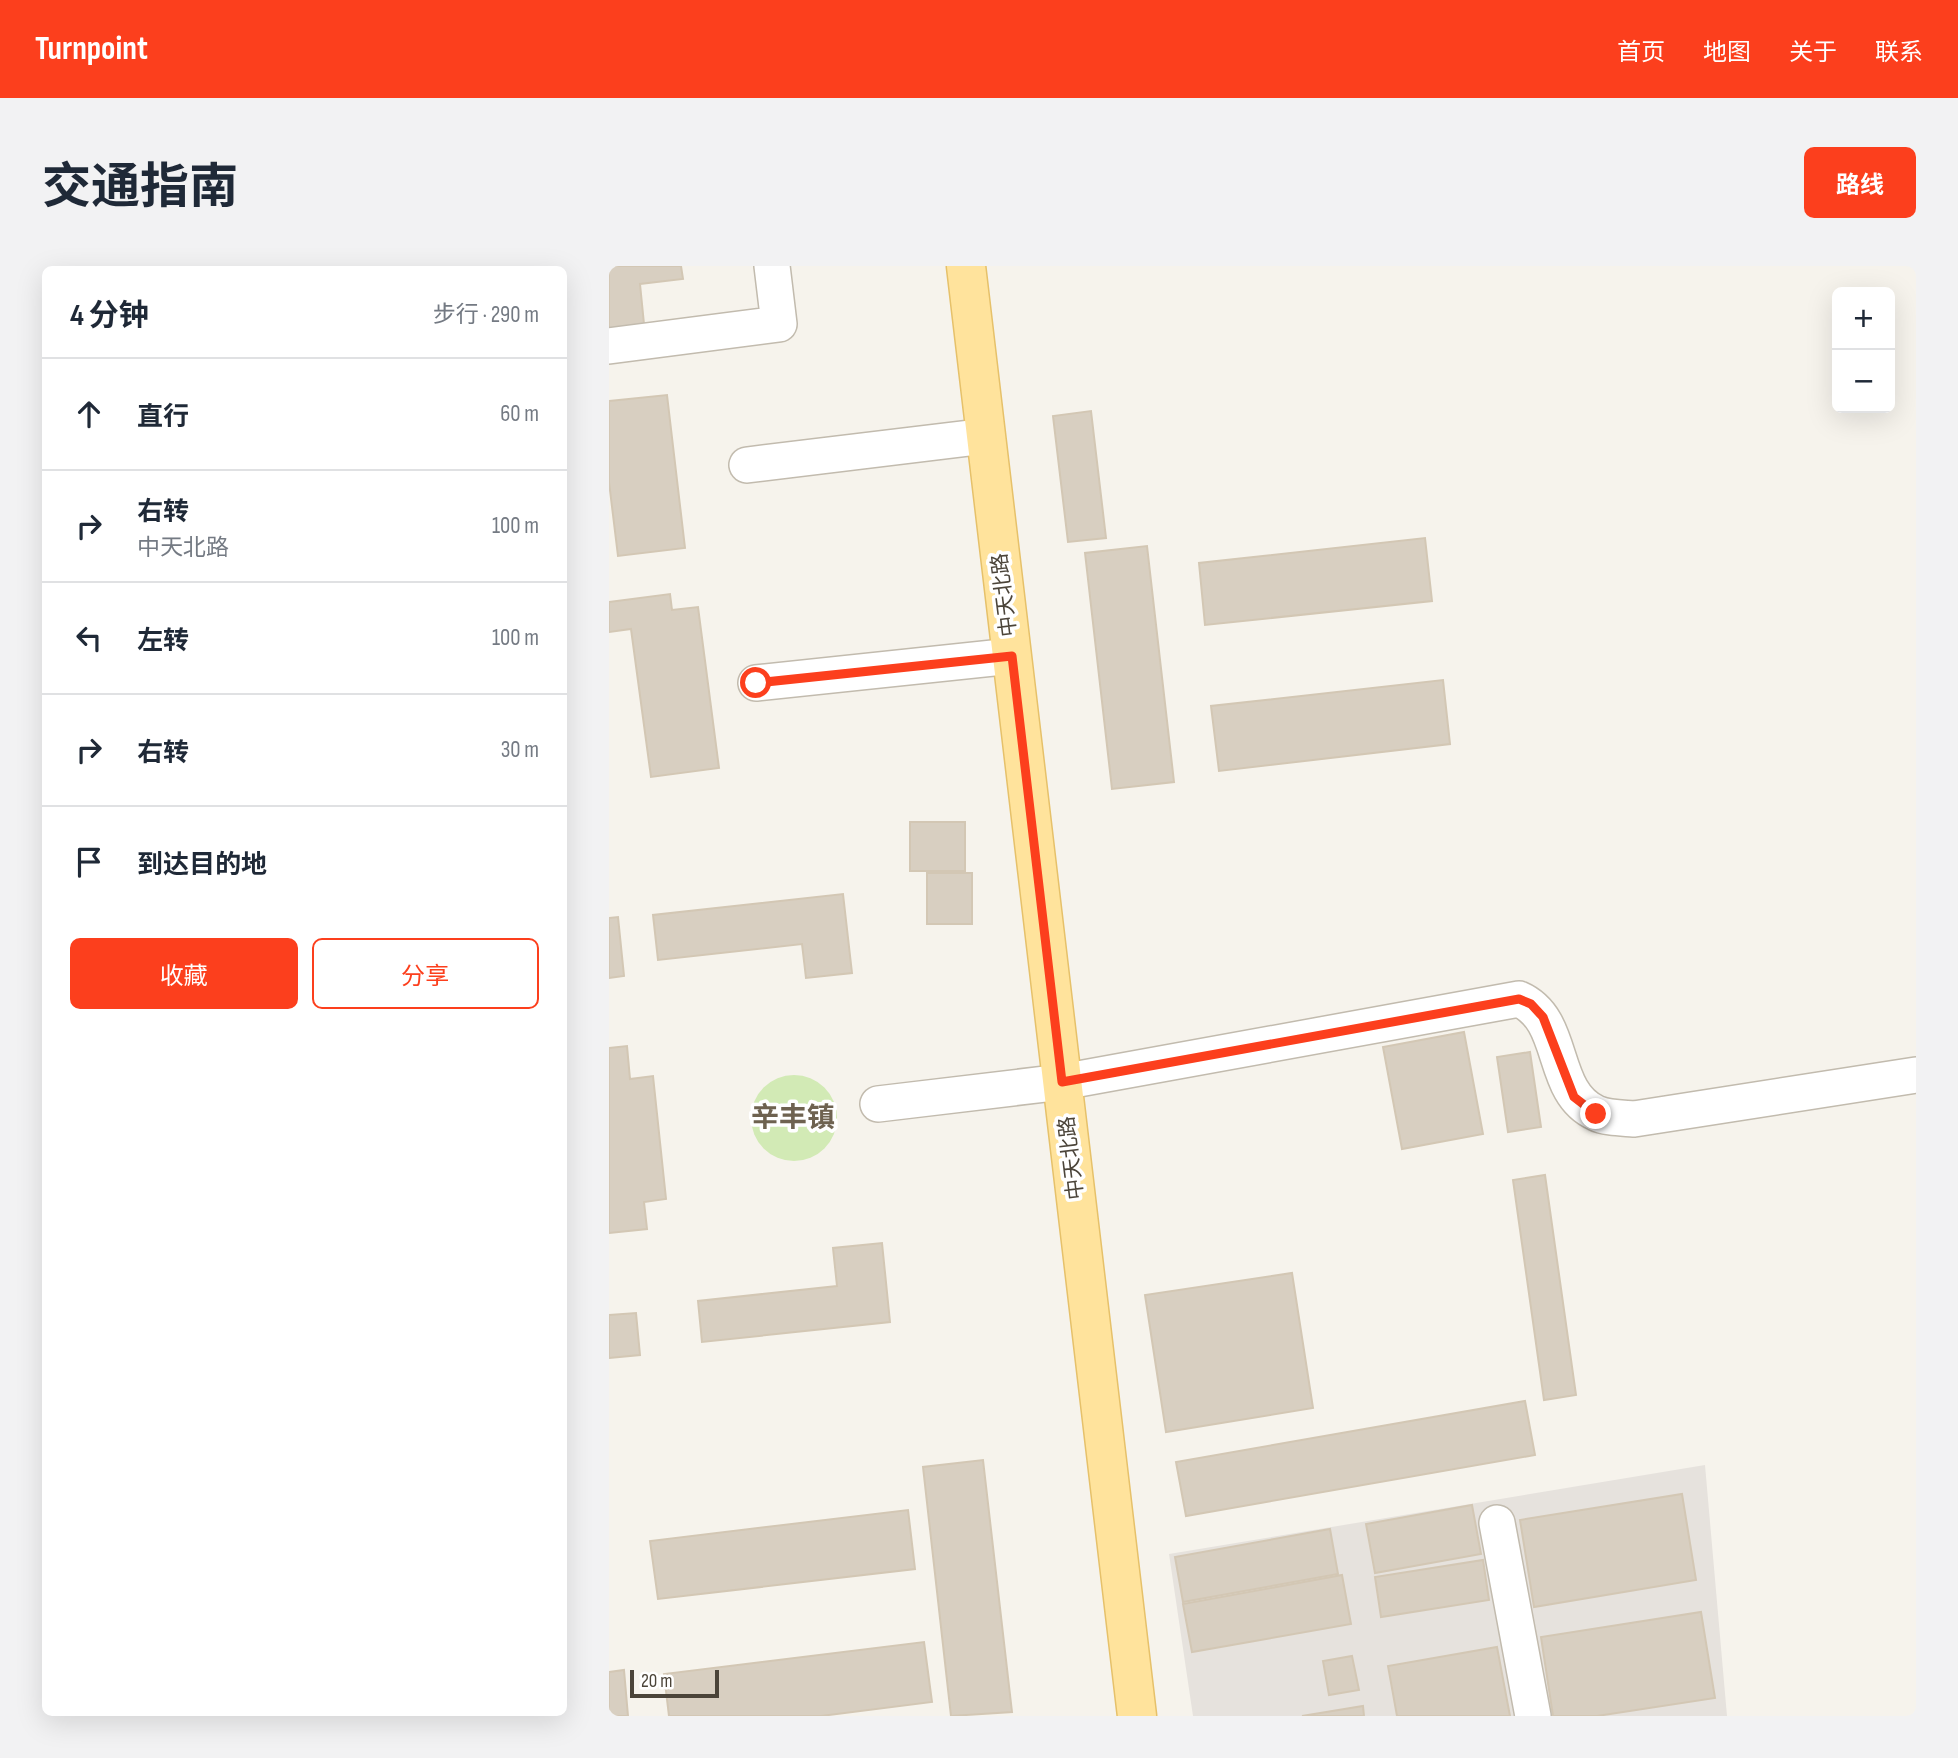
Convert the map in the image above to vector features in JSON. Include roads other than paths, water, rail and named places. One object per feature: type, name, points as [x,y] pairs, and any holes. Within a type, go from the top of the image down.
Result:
[{"type":"main road","name":"中天北路","points":[[965,266],[1137,1716]]},
{"type":"street","points":[[609,346],[779,324],[772,266]]},
{"type":"street","points":[[747,465],[986,436]]},
{"type":"street","points":[[756,683],[1012,656]]},
{"type":"street","points":[[878,1104],[1062,1082],[1519,999],[1531,1004],[1543,1017],[1574,1097],[1596,1114],[1633,1119],[1916,1075]]},
{"type":"street","points":[[1497,1523],[1533,1716]]},
{"type":"district","name":"辛丰镇","points":[[793,1117]]}]
